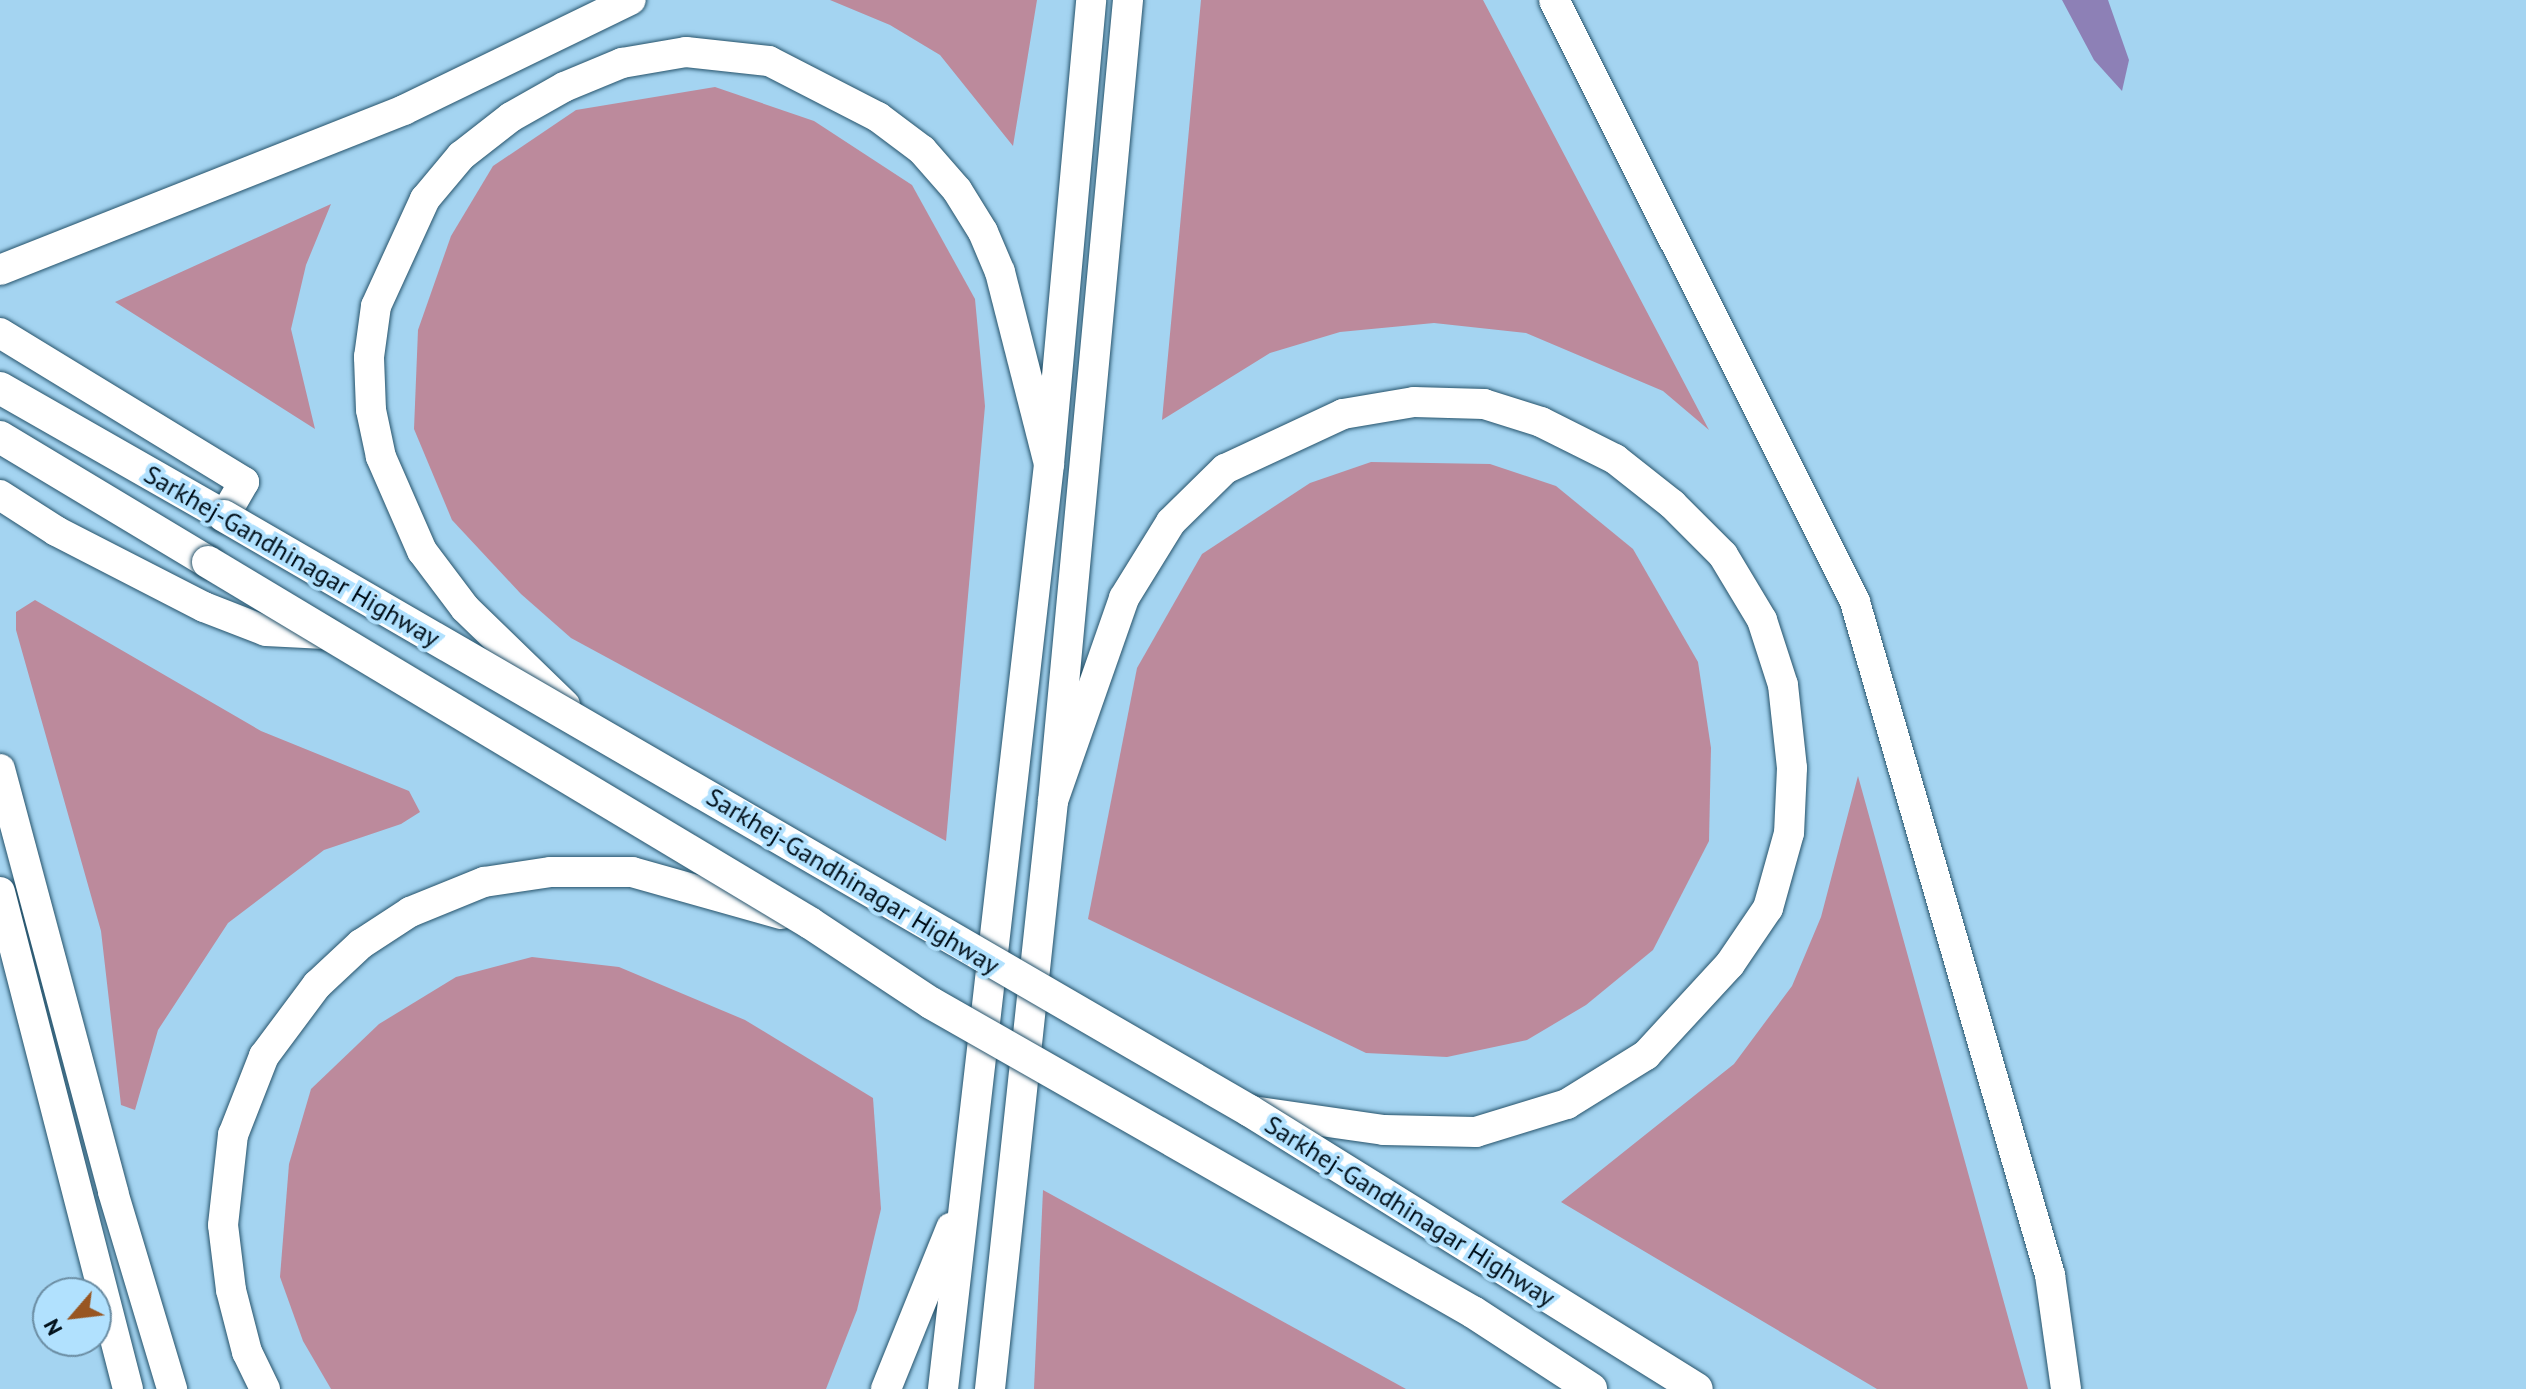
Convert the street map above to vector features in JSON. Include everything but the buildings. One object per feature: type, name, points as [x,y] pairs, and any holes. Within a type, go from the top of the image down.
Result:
[{"type":"highway","name":"Sarkhej-Gandhinagar Highway","points":[[0,388],[584,723],[1250,1111],[1697,1389]]},
{"type":"highway","name":"Sarkhej-Gandhinagar Highway","points":[[0,437],[810,923],[931,1003],[1473,1312],[1579,1384]]},
{"type":"main road","points":[[0,270],[404,110],[631,0]]},
{"type":"main road","points":[[943,1389],[1049,464],[1091,0]]},
{"type":"main road","points":[[990,1389],[1053,801],[1128,0]]},
{"type":"main road","points":[[1554,0],[1855,602],[2050,1275],[2066,1389]]},
{"type":"main road","points":[[584,723],[465,608],[422,551],[381,457],[371,410],[376,306],[425,199],[461,156],[511,117],[564,87],[622,63],[686,52],[769,61],[865,110],[922,150],[957,190],[983,232],[1000,272],[1049,464]]},
{"type":"main road","points":[[0,333],[244,482],[224,516]]},
{"type":"main road","points":[[1053,801],[1124,598],[1171,522],[1225,469],[1343,414],[1414,402],[1484,404],[1541,422],[1615,459],[1672,504],[1723,555],[1767,633],[1783,685],[1792,768],[1789,833],[1768,908],[1730,964],[1646,1055],[1567,1104],[1491,1128],[1476,1132],[1384,1130],[1250,1111]]},
{"type":"main road","points":[[0,495],[56,531],[204,607],[266,631],[325,634]]},
{"type":"main road","points":[[0,769],[113,1192],[172,1389]]},
{"type":"main road","points":[[265,1389],[247,1352],[231,1290],[223,1225],[233,1135],[264,1056],[317,985],[361,944],[410,912],[484,882],[551,872],[632,872],[810,923]]},
{"type":"main road","points":[[0,892],[128,1389]]},
{"type":"main road","points":[[886,1389],[965,1192]]},
{"type":"shaded area","points":[[830,0],[1037,0],[1013,146],[940,55],[890,25]]},
{"type":"shaded area","points":[[1201,0],[1483,0],[1709,430],[1663,391],[1526,333],[1434,323],[1340,332],[1270,353],[1162,420]]},
{"type":"shaded area","points":[[2062,0],[2108,0],[2129,60],[2122,91],[2094,60]]},
{"type":"shaded area","points":[[715,87],[814,121],[912,185],[975,299],[985,406],[946,841],[571,638],[521,594],[452,520],[414,429],[418,330],[451,236],[493,166],[576,110]]},
{"type":"shaded area","points":[[331,204],[306,265],[291,329],[315,429],[115,302]]},
{"type":"shaded area","points":[[1371,462],[1490,464],[1556,486],[1633,549],[1698,662],[1711,748],[1709,841],[1653,950],[1586,1005],[1527,1040],[1447,1057],[1366,1053],[1088,919],[1137,668],[1202,554],[1310,483]]},
{"type":"shaded area","points":[[35,600],[261,731],[409,791],[420,812],[401,824],[324,850],[228,923],[158,1030],[135,1110],[121,1105],[101,931],[16,630],[16,612]]},
{"type":"shaded area","points":[[1858,776],[2028,1389],[1877,1389],[1561,1202],[1734,1064],[1792,986],[1821,917]]},
{"type":"shaded area","points":[[532,957],[619,967],[745,1020],[873,1098],[881,1209],[857,1310],[826,1389],[331,1389],[303,1341],[280,1277],[289,1164],[311,1089],[379,1024],[456,977]]},
{"type":"shaded area","points":[[1043,1190],[1406,1389],[1034,1389]]}]
